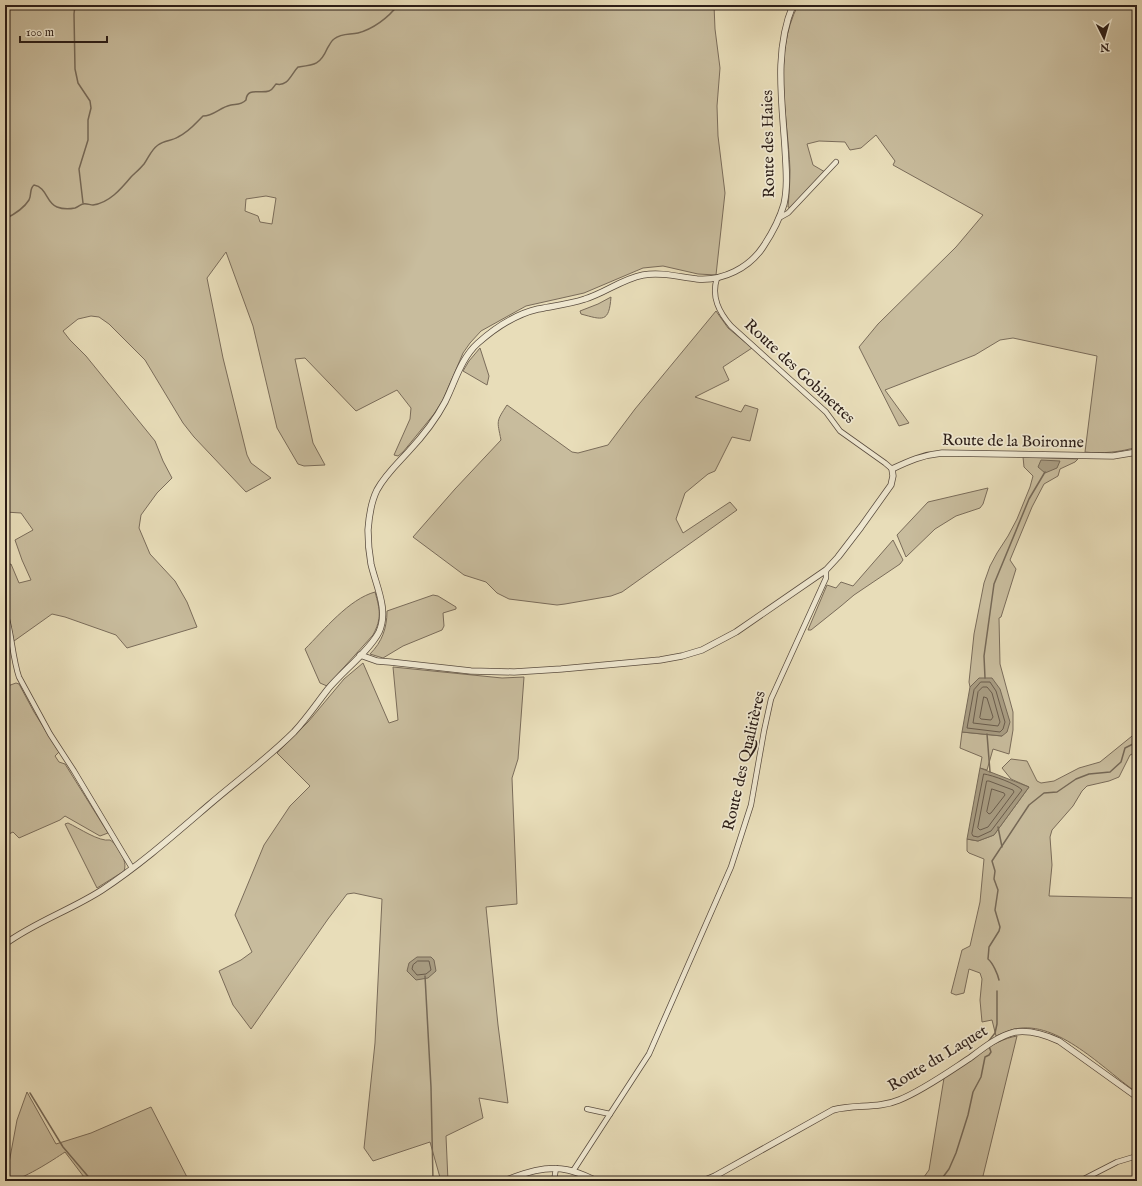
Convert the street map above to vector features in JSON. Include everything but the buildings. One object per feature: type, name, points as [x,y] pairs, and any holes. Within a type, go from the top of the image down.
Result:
[{"type":"street","name":"Route des Haies","points":[[5,944],[35,925],[93,896],[132,868],[199,814],[301,724],[336,680],[375,638],[379,632],[382,619],[382,603],[368,548],[369,522],[373,502],[378,489],[386,476],[409,451],[438,413],[464,361],[474,347],[491,332],[516,317],[536,310],[582,300],[602,293],[635,277],[660,274],[699,279],[717,278],[732,273],[759,253],[779,218],[785,200],[786,181],[782,99],[782,48],[784,31],[793,5]]},
{"type":"street","points":[[779,218],[788,213],[836,162]]},
{"type":"street","name":"Route des Gobinettes","points":[[717,278],[715,289],[717,305],[720,312],[731,326],[826,412],[840,431],[892,469]]},
{"type":"street","name":"Route de la Boironne","points":[[892,469],[912,459],[942,453],[1114,456],[1137,452]]},
{"type":"street","name":"Route des Qualitières","points":[[573,1171],[649,1054],[731,867],[751,805],[768,708],[776,688],[826,578],[826,570],[857,533],[891,485],[893,476],[892,469]]},
{"type":"street","points":[[360,655],[383,661],[471,671],[499,672],[554,670],[673,658],[702,650],[722,640],[826,570]]},
{"type":"street","points":[[5,612],[11,634],[16,668],[19,676],[50,734],[132,868]]},
{"type":"street","name":"Route du Laquet","points":[[703,1181],[715,1176],[833,1110],[846,1107],[881,1105],[900,1100],[954,1068],[989,1044],[1004,1036],[1017,1032],[1030,1032],[1051,1037],[1059,1041],[1137,1097]]},
{"type":"street","points":[[1137,1074],[1137,1097]]},
{"type":"street","points":[[587,1109],[610,1114]]},
{"type":"street","points":[[1080,1181],[1117,1162],[1137,1156]]},
{"type":"street","points":[[554,1181],[556,1168]]},
{"type":"street","points":[[507,1180],[531,1172],[556,1168],[573,1171],[597,1181]]},
{"type":"shaded area","points":[[5,5],[714,5],[715,29],[720,68],[717,106],[718,136],[725,193],[716,275],[698,274],[663,266],[643,268],[584,293],[526,306],[481,331],[463,353],[443,400],[434,414],[398,456],[394,455],[410,419],[411,408],[397,390],[356,411],[305,358],[295,359],[313,443],[325,465],[304,466],[298,464],[277,428],[253,326],[226,252],[207,278],[223,358],[247,455],[251,463],[271,478],[246,492],[194,437],[183,423],[145,360],[109,324],[99,317],[91,316],[78,319],[63,331],[86,356],[155,441],[172,478],[157,493],[141,515],[139,528],[150,554],[175,581],[187,602],[197,627],[127,648],[116,635],[65,617],[52,614],[14,641],[5,602],[5,566],[11,564],[19,583],[31,580],[15,540],[33,530],[21,513],[5,512]],"holes":[[[266,196],[276,198],[272,224],[260,222],[258,216],[245,211],[246,199]]]},
{"type":"shaded area","points":[[798,5],[1137,5],[1137,447],[1111,452],[1085,452],[1097,356],[1013,338],[1000,340],[975,355],[885,390],[909,423],[899,426],[859,347],[878,324],[956,247],[983,215],[893,165],[895,161],[876,135],[861,148],[850,150],[845,142],[819,141],[807,144],[813,165],[825,172],[792,208],[788,207],[790,170],[785,108],[784,65],[790,25]]},
{"type":"shaded area","points":[[611,297],[609,311],[604,318],[595,318],[581,314],[580,311]]},
{"type":"shaded area","points":[[716,311],[728,328],[752,348],[723,367],[729,380],[695,397],[741,412],[745,405],[758,409],[750,441],[732,437],[715,471],[708,474],[685,493],[676,519],[683,533],[730,502],[737,510],[622,592],[611,596],[557,605],[509,599],[497,593],[486,582],[464,575],[413,537],[501,440],[498,421],[507,405],[572,452],[578,453],[608,445],[635,409]]},
{"type":"shaded area","points":[[480,348],[489,376],[487,385],[463,371]]},
{"type":"shaded area","points":[[1023,457],[1078,459],[1060,469],[1058,476],[1044,484],[1032,507],[1010,560],[1016,569],[1001,617],[999,618],[1000,664],[1013,712],[1013,730],[1009,754],[993,749],[987,770],[980,768],[982,757],[960,748],[962,732],[1002,736],[979,678],[970,687],[969,682],[974,634],[984,583],[990,566],[1017,519],[1033,476],[1024,467]]},
{"type":"shaded area","points":[[988,488],[983,504],[980,508],[956,516],[935,529],[906,557],[897,535],[928,502]]},
{"type":"shaded area","points":[[893,540],[903,560],[900,564],[854,595],[811,630],[808,630],[827,585],[836,588],[841,582],[853,586]]},
{"type":"shaded area","points":[[375,592],[378,604],[379,619],[373,635],[327,686],[320,683],[305,649],[346,608],[365,596]]},
{"type":"shaded area","points":[[433,595],[438,596],[456,607],[456,609],[443,613],[444,626],[442,630],[403,646],[383,658],[370,654],[381,640],[386,623],[387,611]]},
{"type":"shaded area","points":[[363,663],[389,723],[398,720],[393,667],[502,678],[524,677],[518,759],[512,778],[517,904],[486,907],[498,1025],[508,1103],[479,1098],[483,1118],[446,1136],[448,1181],[441,1181],[430,1142],[373,1161],[364,1148],[375,1043],[382,899],[354,893],[347,894],[251,1029],[233,1005],[219,971],[241,960],[252,952],[235,915],[264,845],[290,806],[310,786],[277,753],[308,722],[344,679]]},
{"type":"shaded area","points":[[16,683],[19,684],[34,712],[59,752],[55,756],[59,762],[65,764],[108,833],[100,836],[65,816],[60,820],[19,838],[13,832],[5,836],[5,687]]},
{"type":"shaded area","points":[[1137,732],[1137,752],[1130,755],[1119,777],[1087,786],[1082,791],[1073,806],[1052,830],[1050,837],[1052,865],[1049,896],[1137,898],[1137,982],[1133,1033],[1134,1087],[1132,1089],[1076,1046],[1044,1030],[1027,1028],[1011,1030],[996,1036],[992,1020],[982,1022],[980,1000],[982,979],[980,973],[969,969],[964,993],[956,995],[951,993],[962,950],[970,946],[980,902],[984,859],[967,851],[967,839],[978,841],[994,835],[1029,787],[1011,779],[1002,768],[1011,759],[1027,761],[1037,781],[1041,783],[1054,781],[1079,768],[1100,762]]},
{"type":"shaded area","points":[[68,823],[95,837],[113,842],[122,854],[125,863],[124,871],[97,888],[65,824]]},
{"type":"shaded area","points":[[1017,1036],[981,1181],[921,1181],[929,1170],[944,1078],[988,1047],[1008,1038]]},
{"type":"shaded area","points":[[27,1092],[56,1144],[91,1133],[151,1107],[189,1181],[87,1181],[65,1152],[29,1174],[21,1178],[8,1181],[9,1163],[17,1120]]},
{"type":"water","points":[[1041,460],[1060,461],[1057,468],[1045,473],[1038,467]]},
{"type":"water","points":[[979,678],[992,678],[1000,689],[1010,722],[1007,732],[1002,736],[962,732],[970,687]]},
{"type":"water","points":[[980,768],[1029,787],[994,835],[978,841],[967,839]]},
{"type":"water","points":[[417,957],[431,957],[434,960],[436,971],[428,978],[416,980],[407,971],[409,963]]},
{"type":"waterway","points":[[75,5],[75,69],[78,83],[90,101],[91,108],[88,120],[88,140],[79,169],[83,203]]},
{"type":"waterway","points":[[5,219],[27,203],[34,185],[42,189],[53,205],[59,208],[66,209],[76,208],[82,204],[99,204],[119,191],[142,166],[160,143],[176,138],[185,133],[203,116],[210,115],[227,106],[242,103],[251,92],[265,92],[272,89],[276,84],[284,84],[298,67],[312,65],[319,61],[334,39],[346,34],[358,33],[375,26],[385,19],[398,5]]},
{"type":"waterway","points":[[985,678],[984,656],[994,584],[1029,499],[1045,472]]},
{"type":"waterway","points":[[987,734],[990,772]]},
{"type":"waterway","points":[[999,980],[988,959],[989,947],[1000,927],[995,910],[998,890],[994,879],[995,871],[992,861],[1029,805],[1044,793],[1057,792],[1076,779],[1089,774],[1110,772],[1121,762],[1125,748],[1137,742]]},
{"type":"waterway","points":[[998,827],[1002,847]]},
{"type":"waterway","points":[[425,976],[431,1087],[433,1181]]},
{"type":"waterway","points":[[988,1042],[995,1033],[997,1024],[997,991]]},
{"type":"waterway","points":[[940,1181],[949,1169],[956,1153],[968,1115],[973,1092],[981,1077],[985,1057],[991,1052],[989,1046]]},
{"type":"waterway","points":[[30,1093],[63,1147],[92,1181]]}]
